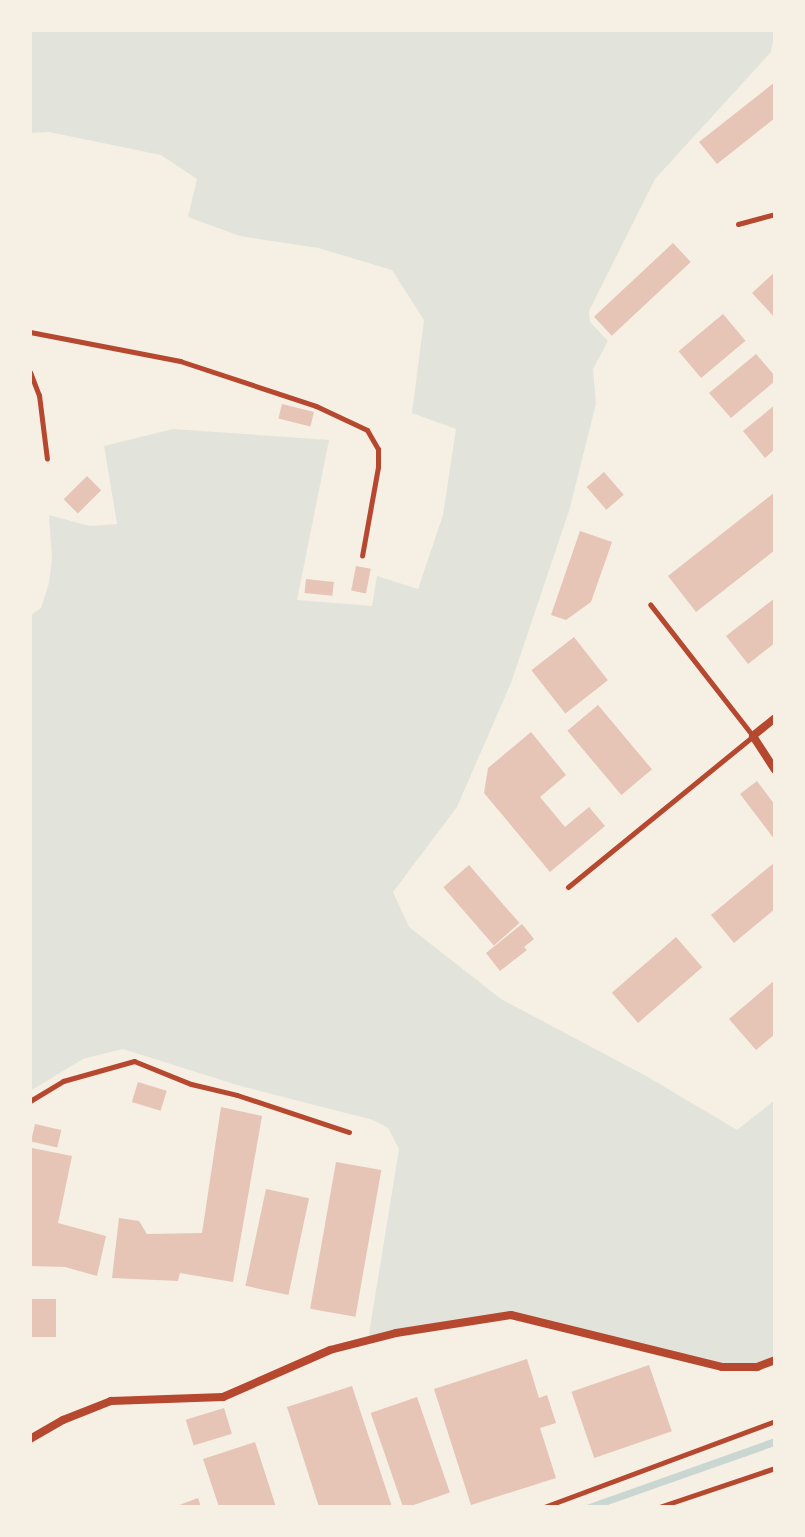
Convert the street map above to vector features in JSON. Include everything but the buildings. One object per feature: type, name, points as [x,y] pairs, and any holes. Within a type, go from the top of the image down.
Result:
[{"type":"street","points":[[775,718],[753,736],[775,770]]},
{"type":"street","points":[[30,1439],[63,1420],[111,1401],[223,1397],[330,1350],[396,1333],[511,1315],[722,1367],[757,1367],[775,1360]]},
{"type":"lane","points":[[738,224],[775,214]]},
{"type":"lane","points":[[30,332],[180,361],[316,406],[367,430],[378,449],[378,467],[362,556]]},
{"type":"lane","points":[[30,372],[39,395],[47,459]]},
{"type":"lane","points":[[568,887],[753,736],[650,604]]},
{"type":"lane","points":[[30,1101],[63,1081],[134,1061],[191,1084],[237,1095],[349,1132]]},
{"type":"lane","points":[[544,1507],[775,1421]]},
{"type":"lane","points":[[659,1507],[775,1468]]},
{"type":"shaded area","points":[[30,30],[775,30],[771,52],[655,179],[589,311],[590,322],[608,341],[593,369],[596,404],[569,511],[511,683],[457,807],[393,892],[409,927],[501,999],[648,1077],[737,1130],[775,1100],[775,1360],[757,1367],[722,1367],[511,1315],[368,1340],[399,1149],[388,1128],[373,1120],[237,1085],[123,1049],[83,1059],[30,1091],[30,616],[41,608],[49,583],[52,558],[49,515],[90,526],[117,524],[104,446],[173,429],[329,440],[297,600],[372,606],[377,576],[418,589],[443,515],[456,429],[412,413],[424,320],[392,270],[318,248],[240,236],[188,217],[197,179],[161,155],[49,132],[30,133]]},
{"type":"shaded area","points":[[775,1438],[775,1446],[602,1507],[581,1507]]}]
